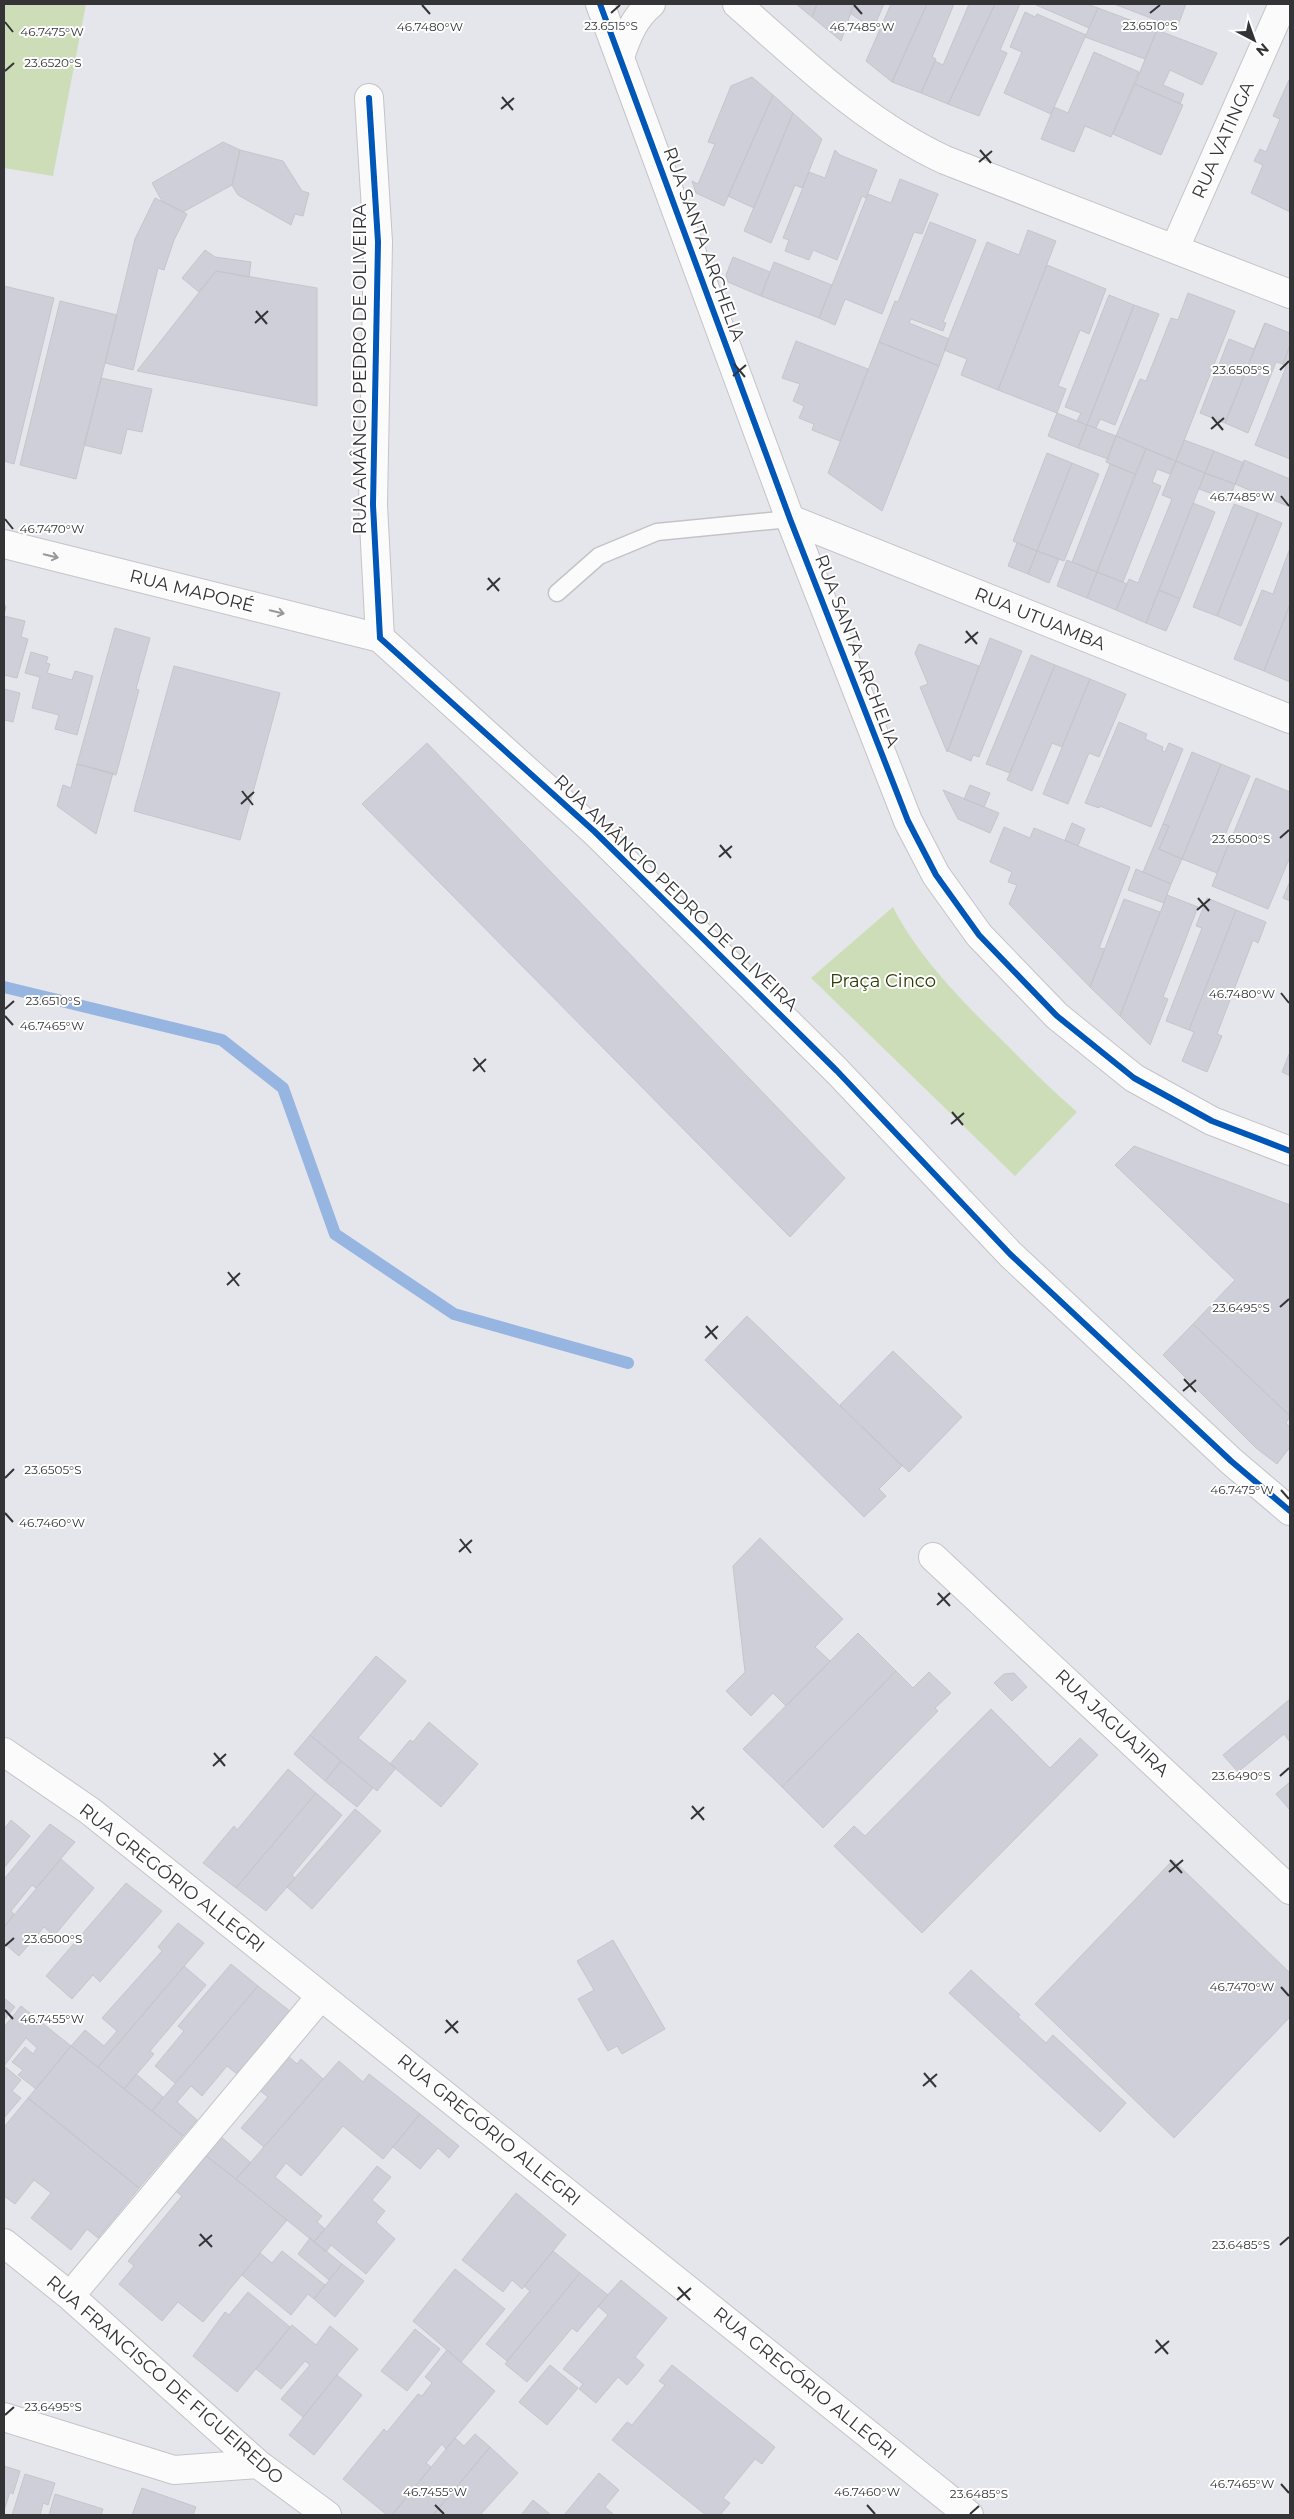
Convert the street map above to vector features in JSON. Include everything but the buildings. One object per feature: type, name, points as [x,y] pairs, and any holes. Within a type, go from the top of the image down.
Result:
[{"type":"street","name":"RUA SANTA ARCHELIA","points":[[600,4],[790,519],[908,821],[936,875],[979,935],[1056,1016],[1134,1078],[1212,1121],[1290,1152]]},
{"type":"street","points":[[620,57],[628,33],[642,12],[651,4]]},
{"type":"street","points":[[737,4],[832,87],[881,125],[913,145],[954,163],[1290,294]]},
{"type":"street","name":"RUA VATINGA","points":[[1175,248],[1283,4]]},
{"type":"street","name":"RUA AMÂNCIO PEDRO DE OLIVEIRA","points":[[369,98],[378,242],[373,505],[380,638],[595,832],[837,1071],[1010,1254],[1231,1461],[1290,1511]]},
{"type":"street","name":"RUA UTUAMBA","points":[[790,519],[1290,720]]},
{"type":"street","name":"RUA MAPORÉ","points":[[4,544],[380,638]]},
{"type":"street","name":"RUA JAGUAJIRA","points":[[933,1557],[1290,1890]]},
{"type":"street","name":"RUA GREGÓRIO ALLEGRI","points":[[4,1752],[90,1811],[969,2515]]},
{"type":"street","points":[[70,2296],[321,1996]]},
{"type":"street","name":"RUA FRANCISCO DE FIGUEIREDO","points":[[4,2243],[70,2296],[258,2464],[327,2515]]},
{"type":"street","points":[[4,2417],[174,2470],[258,2464]]},
{"type":"lane","points":[[557,593],[599,556],[657,532],[790,519]]},
{"type":"green space","points":[[4,4],[86,4],[53,176],[4,168]]},
{"type":"green space","name":"Praça Cinco","points":[[893,907],[916,945],[945,981],[1050,1088],[1077,1112],[1015,1176],[811,978]]},
{"type":"waterway","points":[[4,987],[222,1040],[283,1088],[335,1234],[454,1314],[628,1363]]},
{"type":"cycle path","points":[[600,4],[790,519],[908,821],[936,875],[979,935],[1057,1016],[1134,1078],[1212,1121],[1290,1151]]},
{"type":"cycle path","points":[[369,98],[378,242],[373,505],[380,638],[595,832],[837,1071],[1010,1254],[1231,1461],[1290,1511]]}]
